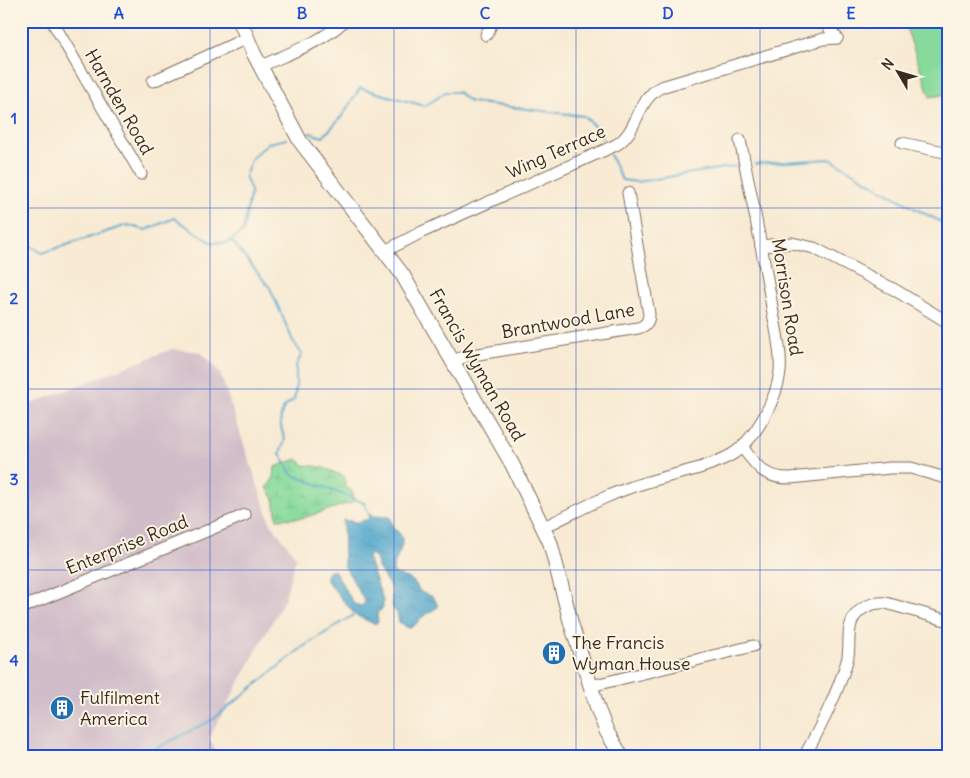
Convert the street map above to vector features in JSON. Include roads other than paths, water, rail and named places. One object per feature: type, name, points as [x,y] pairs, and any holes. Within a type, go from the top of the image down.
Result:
[{"type":"main road","name":"Francis Wyman Road","points":[[240,21],[261,66],[304,147],[386,250],[402,274],[512,464],[553,549],[571,623],[591,686],[607,732],[622,757]]},
{"type":"street","name":"Harnden Road","points":[[52,21],[141,174]]},
{"type":"street","points":[[261,66],[318,40],[344,21]]},
{"type":"street","points":[[486,35],[494,21]]},
{"type":"street","name":"Wing Terrace","points":[[386,250],[616,145],[631,130],[646,99],[661,87],[822,39],[837,38],[825,21]]},
{"type":"street","points":[[153,81],[247,38]]},
{"type":"street","name":"Morrison Road","points":[[544,527],[616,493],[725,458],[742,447],[766,412],[776,390],[780,365],[761,246],[740,140]]},
{"type":"street","points":[[902,142],[949,152]]},
{"type":"street","name":"Brantwood Lane","points":[[454,361],[466,356],[638,328],[645,325],[649,319],[649,314],[628,192]]},
{"type":"street","points":[[761,246],[792,243],[814,248],[896,290],[949,324]]},
{"type":"street","points":[[742,447],[760,469],[776,478],[890,468],[911,468],[949,479]]},
{"type":"street","name":"Enterprise Road","points":[[21,608],[245,515]]},
{"type":"street","points":[[804,757],[831,705],[848,658],[851,625],[861,610],[875,603],[886,603],[949,621]]},
{"type":"street","points":[[591,686],[753,646]]},
{"type":"water","points":[[369,513],[374,516],[390,517],[393,528],[402,538],[401,548],[393,571],[412,580],[420,591],[435,599],[438,607],[421,618],[414,626],[408,628],[399,622],[397,613],[393,609],[392,590],[371,554],[368,557],[383,600],[383,608],[377,614],[378,622],[374,624],[355,615],[327,581],[327,573],[334,570],[354,604],[362,606],[365,602],[344,565],[343,520],[357,522],[369,519]]},
{"type":"waterway","points":[[309,133],[323,137],[342,116],[360,88],[425,106],[446,92],[458,92],[470,102],[584,116],[595,127],[602,138]]},
{"type":"waterway","points":[[21,242],[42,253],[127,225],[146,230],[174,218],[211,242],[228,243],[243,231],[251,191],[245,176],[252,158],[268,143],[287,139]]},
{"type":"waterway","points":[[610,155],[622,180],[637,182],[742,165]]},
{"type":"waterway","points":[[755,164],[830,159],[949,226]]},
{"type":"waterway","points":[[231,240],[270,288],[293,341],[302,354],[296,366],[294,400],[288,403],[282,412],[281,429],[285,440],[280,453],[291,474],[364,503],[369,514]]},
{"type":"waterway","points":[[139,757],[212,720],[303,647],[355,614]]},
{"type":"place","name":"The Francis Wyman House","points":[[554,653]]},
{"type":"place","name":"Fulfilment America","points":[[62,708]]}]
